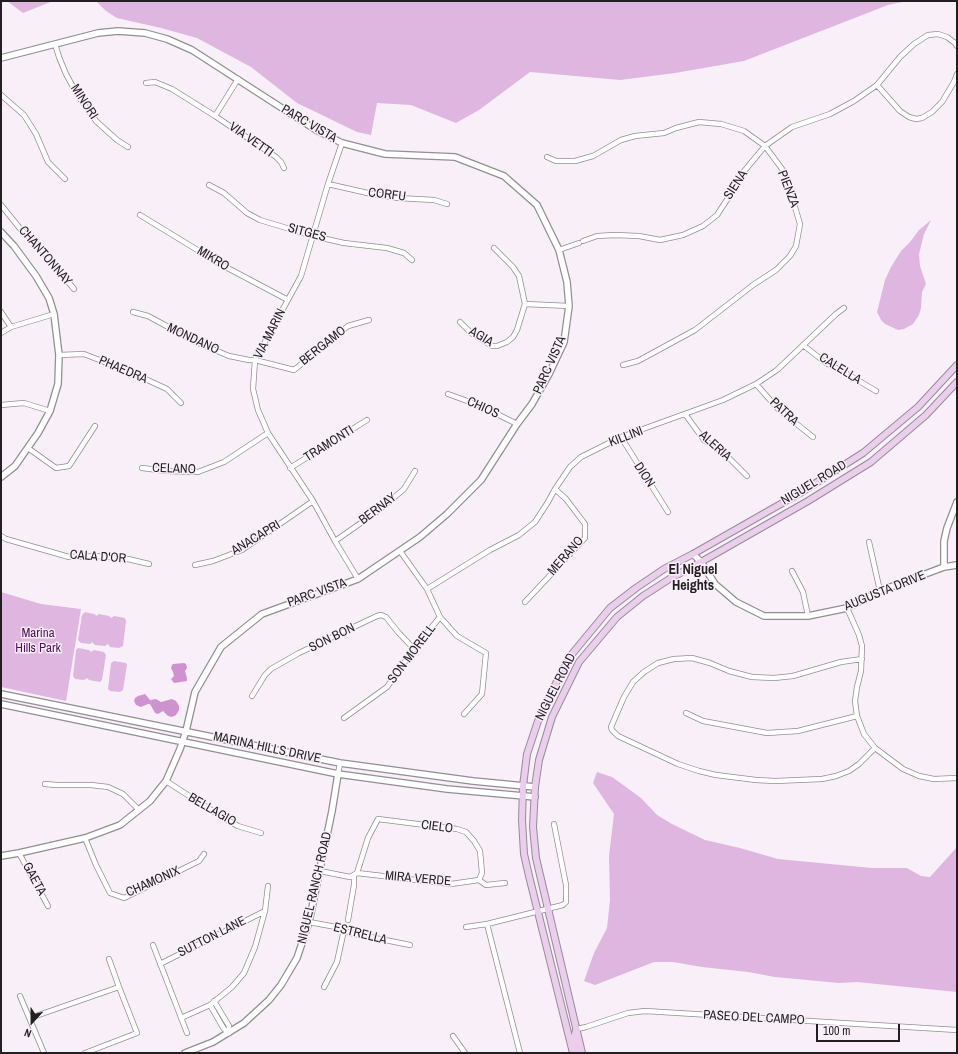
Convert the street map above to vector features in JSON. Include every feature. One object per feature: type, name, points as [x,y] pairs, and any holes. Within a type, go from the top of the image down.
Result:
[{"type":"main road","name":"NIGUEL ROAD","points":[[573,1053],[524,854],[522,820],[522,797],[527,754],[538,721],[558,678],[572,654],[610,608],[664,569],[693,554],[800,492],[863,453],[918,407],[957,365]]},
{"type":"main road","name":"NIGUEL ROAD","points":[[582,1053],[536,858],[533,827],[535,787],[539,760],[552,717],[580,662],[618,617],[643,596],[671,578],[808,501],[871,462],[926,416],[957,382]]},
{"type":"main road","points":[[558,992],[564,998],[571,1025],[577,1029],[574,1038],[577,1053]]},
{"type":"street","name":"PARC VISTA","points":[[1,58],[98,33],[118,31],[146,33],[168,39],[192,50],[316,130],[342,143],[385,154],[419,154],[455,157],[504,176],[537,205],[559,250],[567,282],[569,306],[564,342],[549,374],[532,404],[517,424],[481,480],[447,514],[420,537],[358,578],[262,614],[221,647],[195,692],[186,731],[176,760],[166,781],[150,801],[138,809],[120,825],[85,838],[1,856]]},
{"type":"street","name":"SIENA","points":[[559,250],[597,236],[639,236],[660,240],[683,235],[703,226],[717,215],[734,189],[741,175],[765,146],[792,127],[830,114],[854,102],[877,85],[900,57],[914,44],[928,35],[938,34],[947,37],[957,46]]},
{"type":"street","name":"MINORI","points":[[55,44],[66,74],[78,96],[96,122],[117,140],[128,147]]},
{"type":"street","points":[[877,85],[900,111],[916,119],[922,118],[932,112],[942,102],[957,74]]},
{"type":"street","name":"VIA VETTI","points":[[215,116],[238,79]]},
{"type":"street","name":"VIA VETTI","points":[[146,83],[155,82],[165,85],[215,116],[276,157],[284,168]]},
{"type":"street","points":[[1,94],[24,115],[36,134],[48,162],[65,178]]},
{"type":"street","name":"PIENZA","points":[[547,158],[556,161],[575,161],[593,156],[621,140],[635,136],[664,133],[699,122],[721,124],[744,131],[765,146],[785,173],[800,224],[796,246],[790,256],[776,270],[753,285],[694,330],[638,361],[624,365]]},
{"type":"street","name":"VIA MARIN","points":[[342,143],[328,184],[301,276],[255,360],[253,389],[258,410],[268,433],[313,501],[334,541],[358,578]]},
{"type":"street","name":"CORFU","points":[[328,184],[372,194],[398,198],[434,200],[447,204]]},
{"type":"street","name":"SITGES","points":[[209,185],[224,193],[247,213],[260,220],[313,236],[344,243],[386,248],[404,253],[412,260]]},
{"type":"street","name":"CHANTONNAY","points":[[1,205],[22,231],[51,261],[74,289]]},
{"type":"street","name":"MIKRO","points":[[140,215],[222,265],[288,300]]},
{"type":"street","points":[[1,232],[14,246],[36,276],[49,298],[54,314],[59,355],[58,384],[50,411],[38,434],[15,466],[1,477]]},
{"type":"street","name":"AGIA","points":[[460,322],[476,336],[492,346],[497,346],[507,342],[513,337],[517,330],[525,304],[519,276],[513,267],[494,248]]},
{"type":"street","points":[[525,304],[569,306]]},
{"type":"street","name":"KILLINI","points":[[427,589],[524,531],[535,522],[548,502],[554,489],[570,467],[581,456],[620,438],[723,400],[756,384],[777,370],[844,308]]},
{"type":"street","points":[[1,312],[10,327]]},
{"type":"street","name":"MONDANO","points":[[133,312],[148,316],[196,342],[229,356],[255,360]]},
{"type":"street","points":[[1,333],[10,327],[54,314]]},
{"type":"street","name":"BERGAMO","points":[[255,360],[294,370],[348,326],[368,320]]},
{"type":"street","name":"CALELLA","points":[[804,345],[826,363],[844,372],[876,392]]},
{"type":"street","name":"PHAEDRA","points":[[59,355],[84,354],[130,372],[167,389],[182,403]]},
{"type":"street","name":"PATRA","points":[[756,384],[779,410],[813,438]]},
{"type":"street","name":"CHIOS","points":[[448,394],[481,406],[517,424]]},
{"type":"street","points":[[1,405],[24,402],[50,411]]},
{"type":"street","name":"ALERIA","points":[[685,414],[704,440],[724,453],[747,476]]},
{"type":"street","name":"TRAMONTI","points":[[290,468],[367,420]]},
{"type":"street","points":[[28,448],[56,468],[69,466],[95,426]]},
{"type":"street","name":"CELANO","points":[[142,468],[166,471],[198,472],[224,462],[268,433]]},
{"type":"street","name":"DION","points":[[620,438],[668,512]]},
{"type":"street","points":[[581,451],[581,456]]},
{"type":"street","name":"BERNAY","points":[[334,541],[378,511],[404,489],[415,471]]},
{"type":"street","name":"MERANO","points":[[525,602],[585,538],[585,524],[566,499],[554,489]]},
{"type":"street","name":"ANACAPRI","points":[[194,565],[213,561],[242,550],[313,501]]},
{"type":"street","points":[[944,567],[944,541],[947,528],[957,502]]},
{"type":"street","name":"CALA D'OR","points":[[1,536],[6,539],[69,556],[100,556],[128,559],[149,564]]},
{"type":"street","points":[[869,542],[880,591]]},
{"type":"street","points":[[400,551],[427,589],[440,617],[457,636],[486,653],[482,694],[464,714]]},
{"type":"street","name":"AUGUSTA DRIVE","points":[[693,554],[701,562],[714,584],[736,602],[764,616],[808,616],[847,608],[880,591],[944,567],[957,565]]},
{"type":"street","points":[[792,571],[803,592],[808,616]]},
{"type":"street","points":[[847,608],[859,635],[862,646],[862,671],[857,687],[855,701],[857,716],[864,734],[875,748],[903,769],[919,776],[934,779],[957,778]]},
{"type":"street","name":"SON BON","points":[[252,696],[265,674],[272,669],[299,653],[377,616],[381,615],[386,617],[414,649]]},
{"type":"street","name":"SON MORELL","points":[[344,718],[387,686],[440,617]]},
{"type":"street","points":[[862,659],[841,662],[793,676],[774,678],[752,677],[735,673],[710,663],[692,658],[674,659],[658,663],[644,672],[633,682],[612,722],[612,730],[618,736],[678,764],[698,771],[756,780],[774,781],[822,779],[836,776],[849,771],[859,764],[875,748]]},
{"type":"street","name":"MARINA HILLS DRIVE","points":[[1,694],[340,762],[473,781],[535,787]]},
{"type":"street","name":"MARINA HILLS DRIVE","points":[[1,704],[338,774],[447,790],[535,797]]},
{"type":"street","points":[[686,713],[703,721],[767,732],[798,731],[857,716]]},
{"type":"street","name":"NIGUEL RANCH ROAD","points":[[185,1053],[213,1042],[244,1023],[269,1000],[281,985],[297,958],[309,922],[332,811],[340,762]]},
{"type":"street","name":"BELLAGIO","points":[[166,781],[225,819],[238,826],[261,833]]},
{"type":"street","points":[[46,784],[96,785],[108,787],[123,794],[138,809]]},
{"type":"street","name":"CIELO","points":[[355,875],[368,838],[378,820],[458,829],[466,832],[480,851],[482,873],[479,880]]},
{"type":"street","points":[[466,927],[487,924],[538,910],[563,905],[566,902],[566,884],[554,824]]},
{"type":"street","name":"CHAMONIX","points":[[85,838],[96,866],[110,893],[124,898],[199,861],[204,854]]},
{"type":"street","name":"GAETA","points":[[19,853],[48,906]]},
{"type":"street","name":"MIRA VERDE","points":[[320,871],[350,878],[355,875],[451,884],[479,880],[486,885],[505,883]]},
{"type":"street","points":[[348,920],[355,875]]},
{"type":"street","name":"SUTTON LANE","points":[[181,1018],[210,1005],[232,987],[244,973],[256,947],[265,911],[268,886]]},
{"type":"street","name":"SUTTON LANE","points":[[160,964],[265,911]]},
{"type":"street","name":"ESTRELLA","points":[[309,922],[336,927],[350,933],[410,945]]},
{"type":"street","points":[[487,924],[520,1053]]},
{"type":"street","points":[[324,987],[337,962],[344,930]]},
{"type":"street","points":[[153,945],[187,1033]]},
{"type":"street","points":[[85,1053],[98,1051],[137,1032],[109,959]]},
{"type":"street","points":[[30,1018],[119,987]]},
{"type":"street","points":[[20,996],[44,1053]]},
{"type":"street","points":[[214,1001],[229,1026],[230,1032]]},
{"type":"street","points":[[210,1005],[224,1029],[230,1032]]},
{"type":"street","name":"PASEO DEL CAMPO","points":[[577,1029],[628,1013],[645,1012],[957,1030]]},
{"type":"street","points":[[453,1036],[465,1053]]},
{"type":"street","points":[[98,1051],[102,1053]]},
{"type":"green space","points":[[7,1],[53,1],[23,13]]},
{"type":"green space","points":[[96,1],[907,1],[888,5],[744,61],[675,73],[620,80],[530,72],[479,110],[456,123],[411,105],[377,103],[371,135],[357,132],[297,103],[251,67],[197,38],[117,18],[106,11]]},
{"type":"green space","points":[[931,220],[924,234],[919,254],[920,266],[926,284],[922,292],[919,315],[913,324],[904,329],[898,330],[885,324],[877,312],[885,280],[901,251],[919,230]]},
{"type":"green space","name":"Marina Hills Park","points":[[1,592],[41,604],[81,609],[66,701],[1,687]]},
{"type":"green space","points":[[85,612],[97,616],[99,614],[109,616],[111,618],[114,616],[125,618],[126,621],[123,646],[119,648],[110,647],[108,644],[105,646],[95,645],[92,642],[90,644],[81,643],[78,640],[82,615]]},
{"type":"green space","points":[[78,648],[89,650],[91,652],[94,650],[104,652],[106,655],[102,680],[100,682],[89,680],[87,678],[84,680],[75,679],[73,676],[76,650]]},
{"type":"green space","points":[[114,661],[126,663],[127,665],[123,690],[120,692],[110,691],[108,689],[111,663]]},
{"type":"green space","points":[[597,772],[612,777],[641,798],[657,815],[705,840],[778,859],[872,868],[907,868],[921,876],[930,877],[957,847],[957,992],[857,982],[839,983],[775,977],[673,962],[654,962],[595,985],[584,981],[594,953],[607,928],[610,900],[609,856],[614,814],[593,783]]},
{"type":"shaded area","points":[[186,664],[187,668],[185,671],[187,681],[174,683],[171,679],[174,676],[171,668],[172,665]]},
{"type":"shaded area","points":[[145,694],[150,700],[156,699],[161,702],[172,699],[176,701],[179,706],[179,710],[176,715],[172,717],[168,716],[163,711],[158,714],[155,713],[150,704],[141,707],[136,705],[134,701],[135,698]]},
{"type":"district","name":"El Niguel Heights","points":[[693,578]]}]
